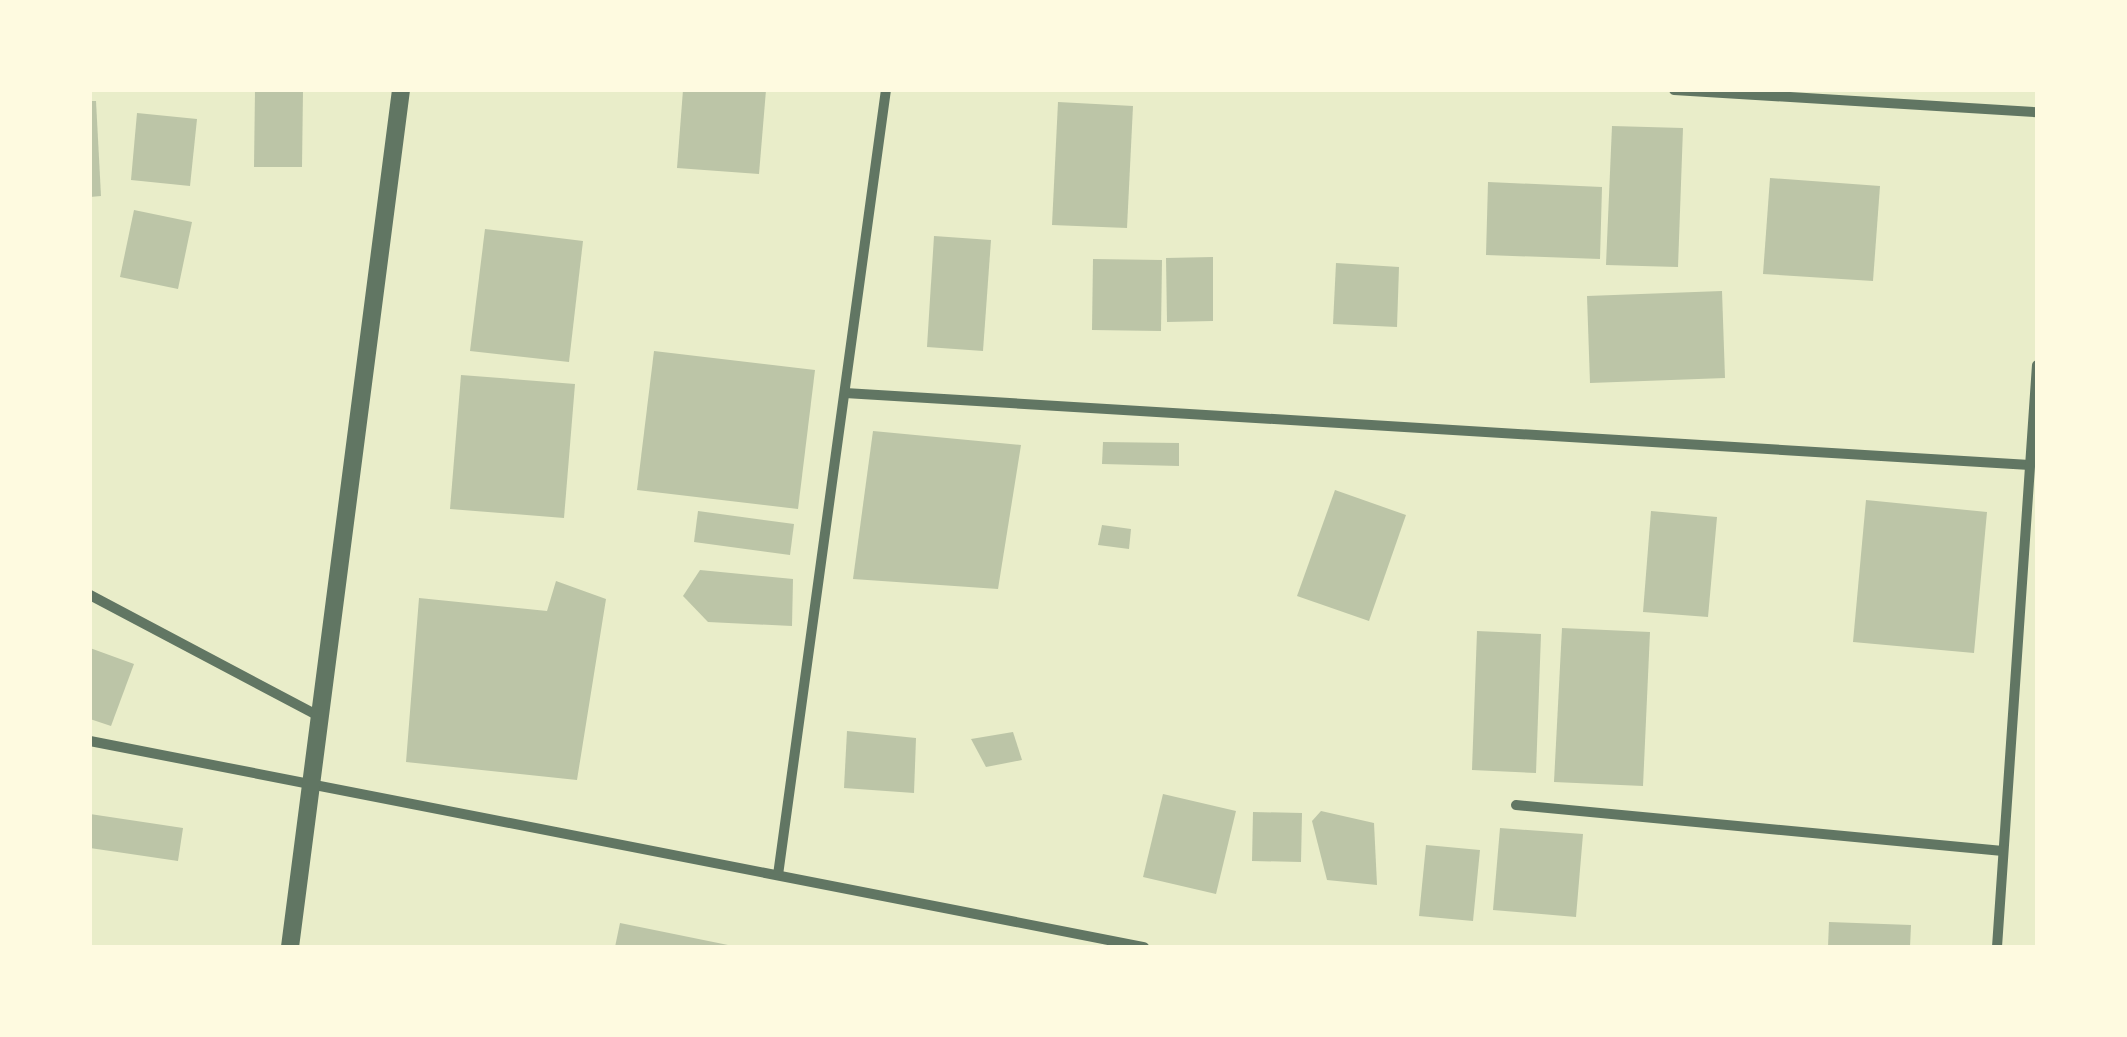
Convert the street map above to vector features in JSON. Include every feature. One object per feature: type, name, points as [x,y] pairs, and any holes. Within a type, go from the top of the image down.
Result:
[{"type":"street","points":[[290,947],[401,90]]},
{"type":"street","points":[[778,874],[886,90]]},
{"type":"street","points":[[1674,90],[2037,112]]},
{"type":"street","points":[[1997,947],[2037,365]]},
{"type":"street","points":[[845,393],[2030,465]]},
{"type":"street","points":[[90,595],[319,716]]},
{"type":"street","points":[[90,742],[1144,947]]},
{"type":"street","points":[[1516,806],[2004,851]]},
{"type":"building","points":[[255,90],[303,90],[302,167],[254,167]]},
{"type":"building","points":[[683,90],[766,90],[759,174],[677,168]]},
{"type":"building","points":[[90,101],[96,101],[101,196],[90,197]]},
{"type":"building","points":[[1058,102],[1133,106],[1127,228],[1052,225]]},
{"type":"building","points":[[137,113],[197,119],[190,186],[131,180]]},
{"type":"building","points":[[1612,126],[1683,128],[1678,267],[1606,265]]},
{"type":"building","points":[[1770,178],[1880,186],[1873,281],[1763,274]]},
{"type":"building","points":[[1488,182],[1602,187],[1600,259],[1486,255]]},
{"type":"building","points":[[134,210],[192,222],[178,289],[120,277]]},
{"type":"building","points":[[485,229],[583,241],[569,362],[470,351]]},
{"type":"building","points":[[934,236],[991,240],[983,351],[927,347]]},
{"type":"building","points":[[1213,257],[1213,321],[1167,322],[1166,258]]},
{"type":"building","points":[[1093,259],[1162,260],[1161,331],[1092,330]]},
{"type":"building","points":[[1336,263],[1399,267],[1397,327],[1333,324]]},
{"type":"building","points":[[1722,291],[1725,378],[1590,383],[1587,296]]},
{"type":"building","points":[[654,351],[815,370],[798,509],[637,490]]},
{"type":"building","points":[[461,375],[575,384],[564,518],[450,509]]},
{"type":"building","points":[[873,431],[1021,445],[998,589],[853,579]]},
{"type":"building","points":[[1103,442],[1179,443],[1179,466],[1102,464]]},
{"type":"building","points":[[1335,490],[1406,515],[1369,621],[1297,596]]},
{"type":"building","points":[[1866,500],[1987,512],[1974,653],[1853,642]]},
{"type":"building","points":[[698,511],[794,524],[790,555],[694,542]]},
{"type":"building","points":[[1651,511],[1717,517],[1708,617],[1643,612]]},
{"type":"building","points":[[1102,525],[1131,529],[1129,549],[1098,545]]},
{"type":"building","points":[[700,570],[793,579],[792,626],[708,622],[683,596]]},
{"type":"building","points":[[556,581],[606,599],[577,780],[406,762],[419,598],[547,611]]},
{"type":"building","points":[[1562,628],[1650,632],[1643,786],[1554,782]]},
{"type":"building","points":[[1477,631],[1541,634],[1536,773],[1472,770]]},
{"type":"building","points":[[90,648],[134,664],[111,726],[90,719]]},
{"type":"building","points":[[847,731],[916,738],[914,793],[844,788]]},
{"type":"building","points":[[1013,732],[1022,760],[986,767],[971,739]]},
{"type":"building","points":[[1163,794],[1236,811],[1216,894],[1143,877]]},
{"type":"building","points":[[1321,811],[1374,823],[1377,885],[1327,880],[1312,821]]},
{"type":"building","points":[[1253,812],[1302,813],[1301,862],[1252,861]]},
{"type":"building","points":[[90,814],[183,828],[178,861],[90,848]]},
{"type":"building","points":[[1500,828],[1583,834],[1576,917],[1493,910]]},
{"type":"building","points":[[1426,845],[1480,850],[1473,921],[1419,916]]},
{"type":"building","points":[[1829,922],[1911,925],[1910,947],[1828,947]]},
{"type":"building","points":[[620,923],[728,945],[615,947]]}]
